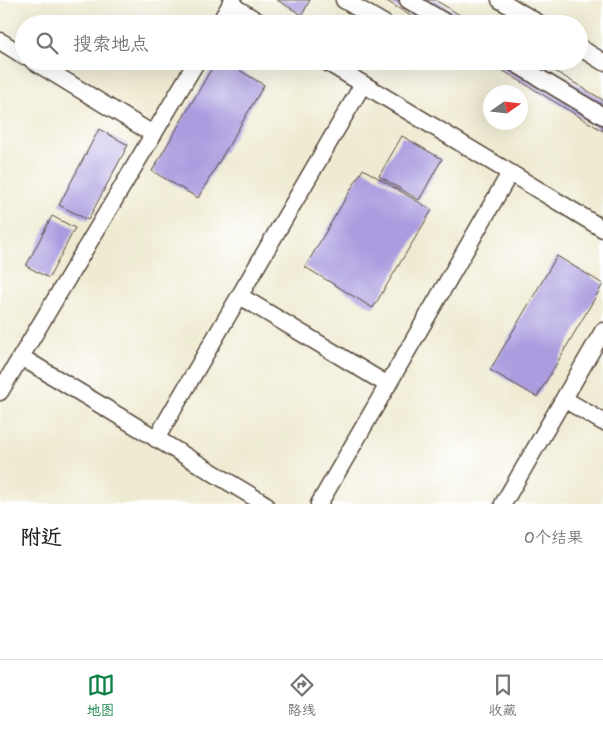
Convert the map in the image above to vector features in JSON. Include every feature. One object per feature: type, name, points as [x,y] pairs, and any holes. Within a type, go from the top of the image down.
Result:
[{"type":"street","points":[[344,0],[370,15]]},
{"type":"street","points":[[408,0],[433,15]]},
{"type":"street","points":[[500,0],[525,15]]},
{"type":"street","points":[[224,15],[232,2],[250,15]]},
{"type":"street","points":[[0,41],[15,50]]},
{"type":"street","points":[[588,53],[603,62]]},
{"type":"street","points":[[48,70],[153,134]]},
{"type":"street","points":[[0,392],[191,70]]},
{"type":"street","points":[[340,70],[603,229]]},
{"type":"street","points":[[526,70],[603,116]]},
{"type":"street","points":[[156,439],[363,84]]},
{"type":"street","points":[[319,504],[510,173]]},
{"type":"street","points":[[240,296],[388,385]]},
{"type":"street","points":[[503,504],[603,331]]},
{"type":"street","points":[[19,360],[265,504]]},
{"type":"street","points":[[564,399],[603,422]]},
{"type":"building","points":[[277,0],[310,0],[302,15]]},
{"type":"building","points":[[385,0],[435,0],[460,15],[409,15]]},
{"type":"building","points":[[211,70],[239,70],[264,85],[198,198],[152,171]]},
{"type":"building","points":[[502,70],[553,70],[603,100],[603,131]]},
{"type":"building","points":[[99,129],[128,145],[88,220],[59,205]]},
{"type":"building","points":[[402,136],[442,159],[419,200],[379,176]]},
{"type":"building","points":[[363,169],[432,210],[373,308],[305,267]]},
{"type":"building","points":[[52,216],[75,228],[49,278],[26,266]]},
{"type":"building","points":[[557,256],[603,284],[537,397],[490,370]]}]
